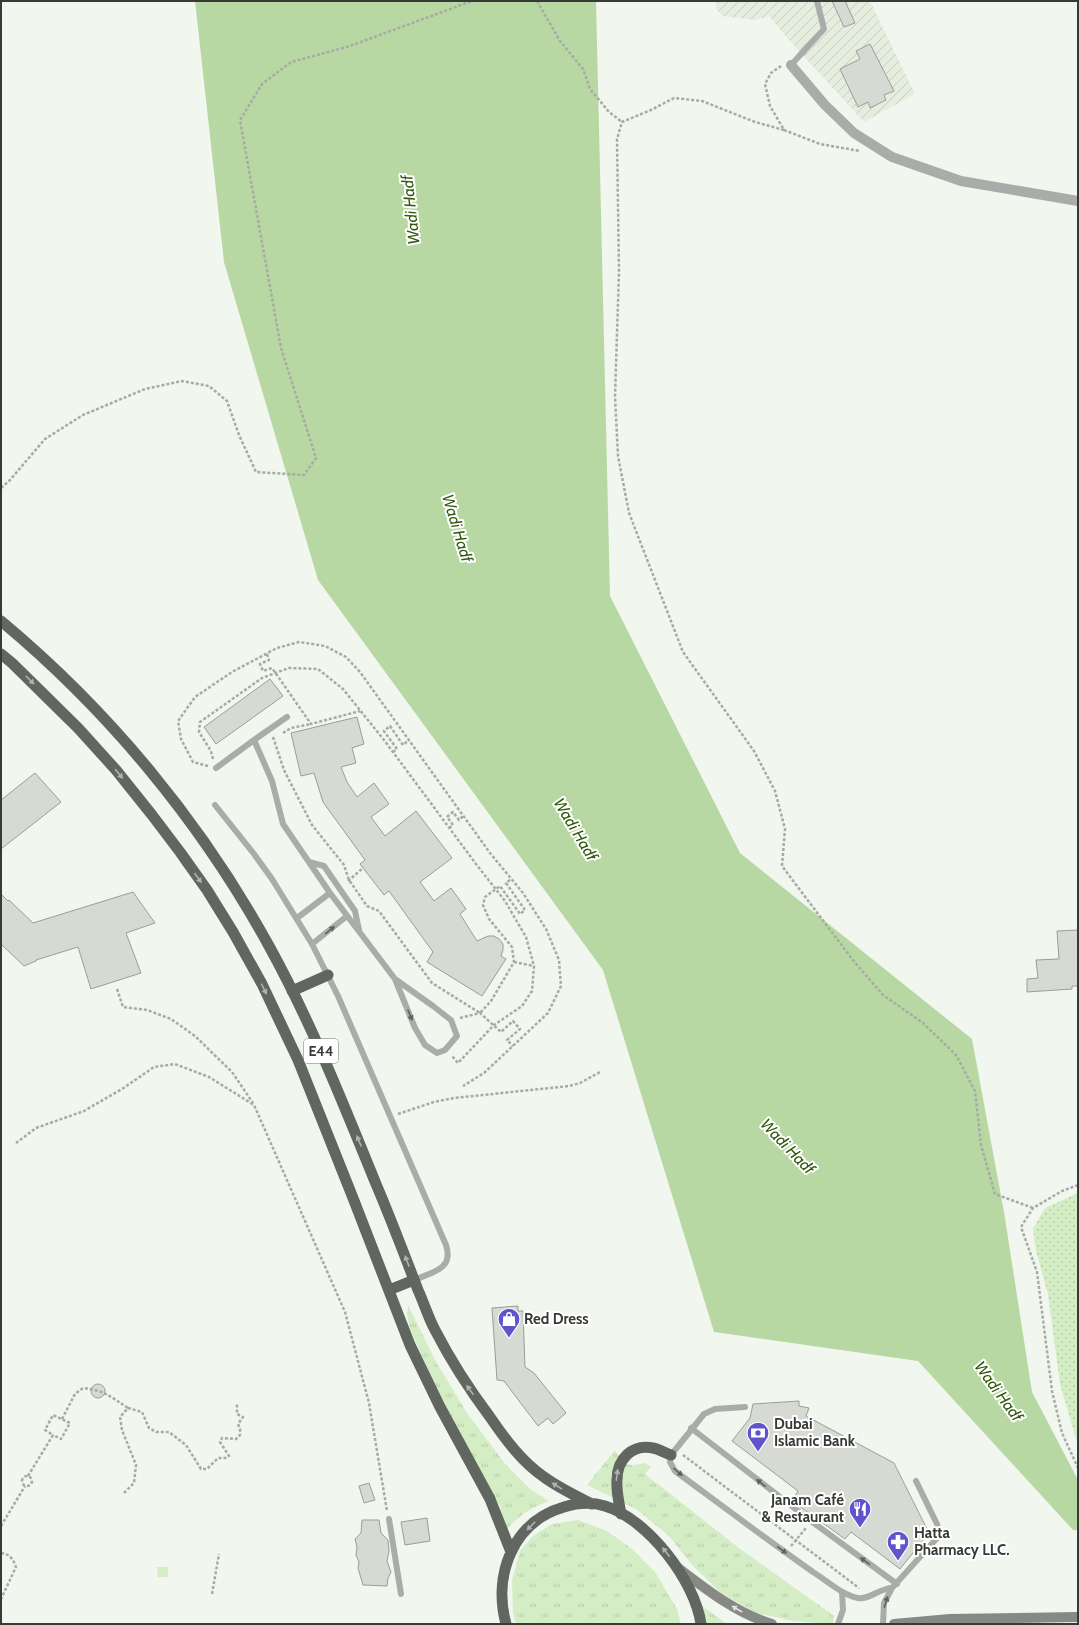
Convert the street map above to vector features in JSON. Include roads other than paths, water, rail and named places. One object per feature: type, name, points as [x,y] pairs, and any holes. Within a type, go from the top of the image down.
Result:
[{"type":"highway","name":"E44","points":[[1,621],[30,645],[98,711],[136,754],[172,799],[228,878],[268,945],[292,991],[325,1061],[434,1328],[465,1383],[501,1433],[525,1461],[543,1477],[592,1504]]},
{"type":"highway","name":"E44","points":[[1,654],[78,728],[116,770],[184,858],[207,890],[233,932],[262,984],[298,1060],[410,1345],[440,1407],[490,1499],[511,1552]]},
{"type":"highway","points":[[292,991],[328,975]]},
{"type":"highway","points":[[389,1290],[414,1280]]},
{"type":"highway","points":[[621,1514],[616,1485],[620,1461],[628,1453],[645,1448],[654,1448],[671,1461]]},
{"type":"highway","points":[[506,1624],[501,1597],[502,1582],[511,1552],[521,1535],[535,1521],[552,1511],[573,1504],[606,1506],[637,1524],[651,1535],[664,1549],[676,1566],[690,1591],[701,1624]]},
{"type":"main road","points":[[676,1566],[716,1598],[746,1614],[772,1624]]},
{"type":"main road","points":[[894,1624],[950,1619],[1078,1617]]},
{"type":"street","points":[[791,65],[825,105],[854,133],[892,157],[961,181],[1078,202]]},
{"type":"lane","points":[[791,65],[824,29],[817,1]]},
{"type":"lane","points":[[216,768],[287,717]]},
{"type":"lane","points":[[254,740],[272,781],[282,824],[330,893],[394,979],[415,1028],[425,1045],[438,1053],[446,1050],[457,1036],[451,1020],[394,979]]},
{"type":"lane","points":[[215,806],[254,854],[297,918],[312,944],[328,975],[449,1253],[448,1261],[442,1268],[414,1280]]},
{"type":"lane","points":[[309,862],[324,866],[340,888],[355,911],[359,931]]},
{"type":"lane","points":[[297,918],[330,893]]},
{"type":"lane","points":[[312,944],[347,916]]},
{"type":"lane","points":[[745,1407],[722,1408],[709,1411],[701,1416],[691,1428],[671,1461],[675,1471],[786,1553],[842,1592],[858,1598],[869,1596],[883,1589],[894,1586]]},
{"type":"lane","points":[[691,1428],[894,1586]]},
{"type":"lane","points":[[883,1624],[884,1603],[894,1586],[935,1541],[939,1533],[937,1524],[916,1481]]},
{"type":"lane","points":[[389,1519],[401,1594]]},
{"type":"lane","points":[[838,1624],[842,1610],[842,1592]]},
{"type":"water","name":"Wadi Hadf","points":[[195,1],[596,1],[610,596],[740,853],[972,1039],[1004,1212],[1032,1392],[1078,1480],[1078,1530],[1073,1530],[918,1361],[714,1332],[603,970],[318,580],[224,262]]},
{"type":"place","name":"Red Dress","points":[[509,1338]]},
{"type":"place","name":"Dubai Islamic Bank","points":[[758,1452]]},
{"type":"place","name":"Janam Café & Restaurant","points":[[860,1528]]},
{"type":"place","name":"Hatta Pharmacy LLC.","points":[[898,1562]]}]
